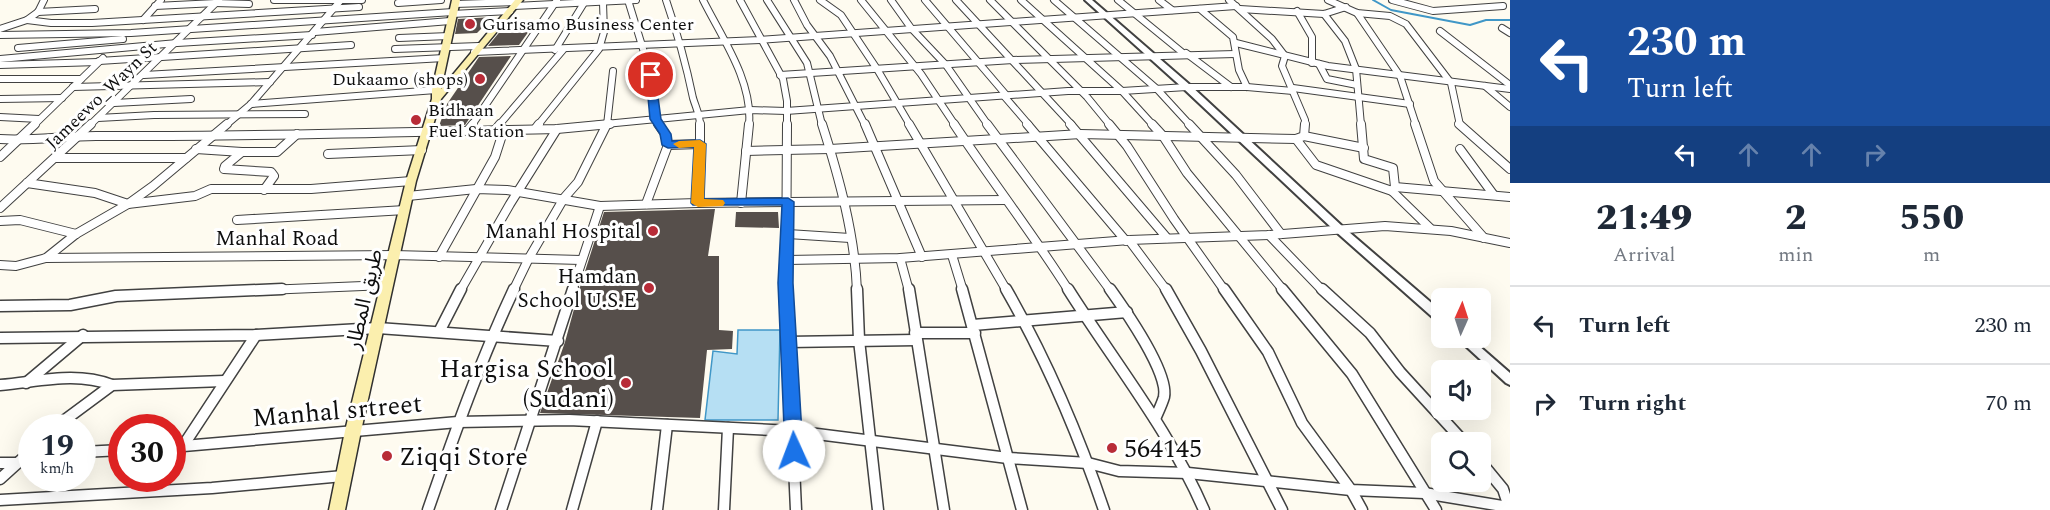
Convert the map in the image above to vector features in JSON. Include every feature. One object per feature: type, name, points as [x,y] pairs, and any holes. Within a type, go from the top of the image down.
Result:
[{"type":"main road","name":"طريق المطار","points":[[437,94],[515,4]]},
{"type":"main road","name":"طريق المطار","points":[[337,510],[353,430],[411,181],[437,94],[453,10]]},
{"type":"street","points":[[0,30],[27,20],[38,12],[44,0]]},
{"type":"street","points":[[0,157],[21,140],[39,119],[144,20],[161,0]]},
{"type":"street","points":[[274,0],[362,0]]},
{"type":"street","points":[[0,265],[16,266],[46,258],[76,234],[128,204],[241,115],[285,67],[340,0]]},
{"type":"street","points":[[398,3],[441,0]]},
{"type":"street","points":[[628,0],[651,75],[656,119],[665,134],[668,145],[646,204]]},
{"type":"street","points":[[0,35],[130,33],[400,16],[515,4],[603,3],[636,0]]},
{"type":"street","points":[[666,0],[681,44],[695,105],[700,116],[698,203]]},
{"type":"street","points":[[703,0],[747,94],[750,110],[741,203]]},
{"type":"street","points":[[740,0],[780,75],[787,101],[788,342],[796,510]]},
{"type":"street","points":[[767,0],[802,53],[843,201],[856,261],[859,340],[878,510]]},
{"type":"street","points":[[794,0],[839,72],[857,106],[922,256]]},
{"type":"street","points":[[820,0],[841,15],[878,69],[1023,320],[1088,463],[1104,510]]},
{"type":"street","points":[[861,0],[914,67],[1041,247],[1108,353],[1155,419],[1188,473],[1204,510]]},
{"type":"street","points":[[891,0],[914,31],[946,65],[1127,312],[1150,351],[1164,385],[1164,397],[1155,419]]},
{"type":"street","points":[[925,0],[981,63],[1035,136],[1165,287],[1201,351],[1282,510]]},
{"type":"street","points":[[956,0],[1081,134],[1167,238]]},
{"type":"street","points":[[990,0],[1092,102],[1118,135],[1268,352],[1302,423],[1351,490],[1362,510]]},
{"type":"street","points":[[1021,0],[1122,91],[1163,136],[1187,173],[1352,374],[1436,510]]},
{"type":"street","points":[[1054,0],[1157,89],[1236,175],[1281,234]]},
{"type":"street","points":[[1088,0],[1187,87],[1338,228],[1431,309]]},
{"type":"street","points":[[1118,0],[1231,87]]},
{"type":"street","points":[[1160,0],[1172,10]]},
{"type":"street","points":[[1229,0],[1279,47],[1285,56]]},
{"type":"street","points":[[1328,0],[1357,13],[1390,16],[1406,24],[1451,83],[1459,124],[1510,169]]},
{"type":"street","points":[[1392,0],[1433,11],[1503,6]]},
{"type":"street","points":[[1469,0],[1510,8]]},
{"type":"street","points":[[1194,1],[1225,29],[1236,43],[1316,63],[1451,83],[1510,87]]},
{"type":"street","points":[[155,6],[217,2],[249,4]]},
{"type":"street","name":"Jameewo_Wayn St","points":[[0,208],[144,75],[217,2]]},
{"type":"street","points":[[469,129],[555,2]]},
{"type":"street","points":[[555,50],[584,2]]},
{"type":"street","points":[[536,128],[599,49],[606,34],[603,22],[603,3]]},
{"type":"street","points":[[0,59],[392,26],[453,10],[515,4]]},
{"type":"street","points":[[27,20],[62,23],[144,20],[359,7]]},
{"type":"street","points":[[395,49],[446,46],[521,51],[599,49],[759,38],[914,31],[1202,8],[1324,14],[1346,7]]},
{"type":"street","points":[[38,12],[95,9]]},
{"type":"street","points":[[1297,11],[1312,37],[1316,63],[1327,79],[1357,85]]},
{"type":"street","points":[[1357,13],[1400,76],[1432,176],[1440,190],[1484,238]]},
{"type":"street","points":[[1324,14],[1345,41],[1356,69],[1364,159],[1393,168],[1394,189],[1430,228]]},
{"type":"street","points":[[1502,28],[1510,33]]},
{"type":"street","points":[[1440,31],[1510,87]]},
{"type":"street","points":[[0,59],[36,35]]},
{"type":"street","points":[[399,38],[449,36]]},
{"type":"street","points":[[18,48],[123,39]]},
{"type":"street","points":[[1236,43],[1235,54],[1247,87]]},
{"type":"street","points":[[0,65],[99,62],[351,45]]},
{"type":"street","points":[[439,257],[495,157],[500,129],[563,50]]},
{"type":"street","points":[[780,75],[1048,58],[1185,53],[1235,54]]},
{"type":"street","points":[[1285,56],[1282,66],[1305,120],[1300,137],[1316,165],[1394,189],[1440,190],[1510,197]]},
{"type":"street","points":[[144,75],[444,58]]},
{"type":"street","points":[[428,510],[458,422],[492,335],[530,258],[564,198],[578,182],[607,125],[613,71]]},
{"type":"street","points":[[0,80],[81,79]]},
{"type":"street","points":[[73,87],[270,82]]},
{"type":"street","points":[[1485,86],[1510,107]]},
{"type":"street","points":[[0,139],[21,140],[60,136],[557,129],[750,110],[786,111],[1080,91],[1187,87],[1293,90],[1410,104]]},
{"type":"street","points":[[251,104],[437,94]]},
{"type":"street","points":[[0,99],[62,98]]},
{"type":"street","points":[[114,103],[191,99]]},
{"type":"street","points":[[98,118],[154,115],[305,114]]},
{"type":"street","points":[[0,117],[39,119]]},
{"type":"street","points":[[439,332],[476,258],[515,191],[557,129]]},
{"type":"street","points":[[196,149],[277,152],[297,134]]},
{"type":"street","points":[[746,151],[830,149],[1081,134],[1300,137],[1364,148]]},
{"type":"street","points":[[668,145],[700,144]]},
{"type":"street","points":[[1460,149],[1493,195]]},
{"type":"street","points":[[328,154],[422,150]]},
{"type":"street","points":[[242,152],[225,169],[271,172],[274,176],[264,190]]},
{"type":"street","points":[[56,158],[186,158]]},
{"type":"street","points":[[27,183],[95,193],[128,204],[146,200],[195,196],[211,189],[264,190],[411,181]]},
{"type":"street","points":[[408,196],[476,189],[515,191],[600,206],[1006,200]]},
{"type":"street","points":[[501,510],[529,421],[558,341],[580,260],[600,206]]},
{"type":"street","points":[[237,220],[405,210]]},
{"type":"street","points":[[0,220],[20,220],[76,234]]},
{"type":"street","points":[[787,260],[856,261],[1167,238],[1269,235],[1385,226],[1430,228],[1510,243]]},
{"type":"street","points":[[788,234],[850,238]]},
{"type":"street","points":[[1269,235],[1332,300],[1362,324],[1400,372],[1455,432]]},
{"type":"street","name":"Manhal Road","points":[[46,258],[394,255],[580,260]]},
{"type":"street","points":[[951,255],[974,329],[1022,510]]},
{"type":"street","points":[[900,258],[911,297],[915,336],[944,510]]},
{"type":"street","points":[[0,306],[70,305],[116,296],[387,285]]},
{"type":"street","points":[[788,342],[915,336],[1023,320],[1127,312]]},
{"type":"street","points":[[0,338],[83,335],[256,335],[378,328],[558,341]]},
{"type":"street","points":[[24,384],[83,335]]},
{"type":"street","points":[[186,435],[256,335]]},
{"type":"street","points":[[1474,348],[1510,380]]},
{"type":"street","points":[[0,386],[84,377],[98,378],[112,385],[224,381]]},
{"type":"street","points":[[73,414],[112,385]]},
{"type":"street","points":[[572,510],[597,421]]},
{"type":"street","name":"Manhal srtreet","points":[[186,445],[458,422],[597,421],[793,431],[1008,458],[1088,463],[1119,471],[1188,473],[1351,490],[1424,493],[1509,508]]},
{"type":"street","points":[[657,510],[667,425]]},
{"type":"street","points":[[724,510],[728,428]]},
{"type":"street","points":[[0,463],[18,458]]},
{"type":"street","points":[[0,479],[18,463]]},
{"type":"street","points":[[1491,474],[1503,489],[1509,508]]},
{"type":"street","points":[[0,500],[212,488],[343,476]]},
{"type":"water","points":[[738,330],[780,330],[778,420],[705,420],[713,351],[737,354]]},
{"type":"building","name":"Gurisamo Business Center","points":[[493,17],[477,33],[455,34],[458,19]]},
{"type":"building","name":"Dukaamo (shops)","points":[[507,23],[534,24],[519,45],[488,46]]},
{"type":"building","name":"Dukaamo (shops)","points":[[511,56],[465,125],[439,126],[447,104],[479,57]]},
{"type":"building","points":[[715,209],[708,256],[719,256],[719,330],[733,331],[732,349],[707,350],[700,418],[540,413],[565,342],[604,212]]},
{"type":"building","points":[[736,212],[778,212],[779,228],[735,227]]},
{"type":"waterway","points":[[1373,0],[1391,10],[1470,25],[1486,20],[1510,20]]},
{"type":"slow traffic","points":[[679,144],[700,144],[698,203],[718,203]]},
{"type":"place","name":"Gurisamo Business Center","points":[[470,24]]},
{"type":"place","name":"Dukaamo (shops)","points":[[480,79]]},
{"type":"place","name":"Bidhaan Fuel Station","points":[[416,120]]},
{"type":"place","name":"Manahl Hospital","points":[[653,231]]},
{"type":"place","name":"Hamdan School U.S.E","points":[[649,288]]},
{"type":"place","name":"Hargisa School (Sudani)","points":[[626,383]]},
{"type":"place","name":"564145","points":[[1112,448]]},
{"type":"place","name":"Ziqqi Store","points":[[387,456]]},
{"type":"route","points":[[651,75],[656,119],[665,134],[668,145],[700,144],[698,203],[788,202],[786,309],[794,451]]}]
